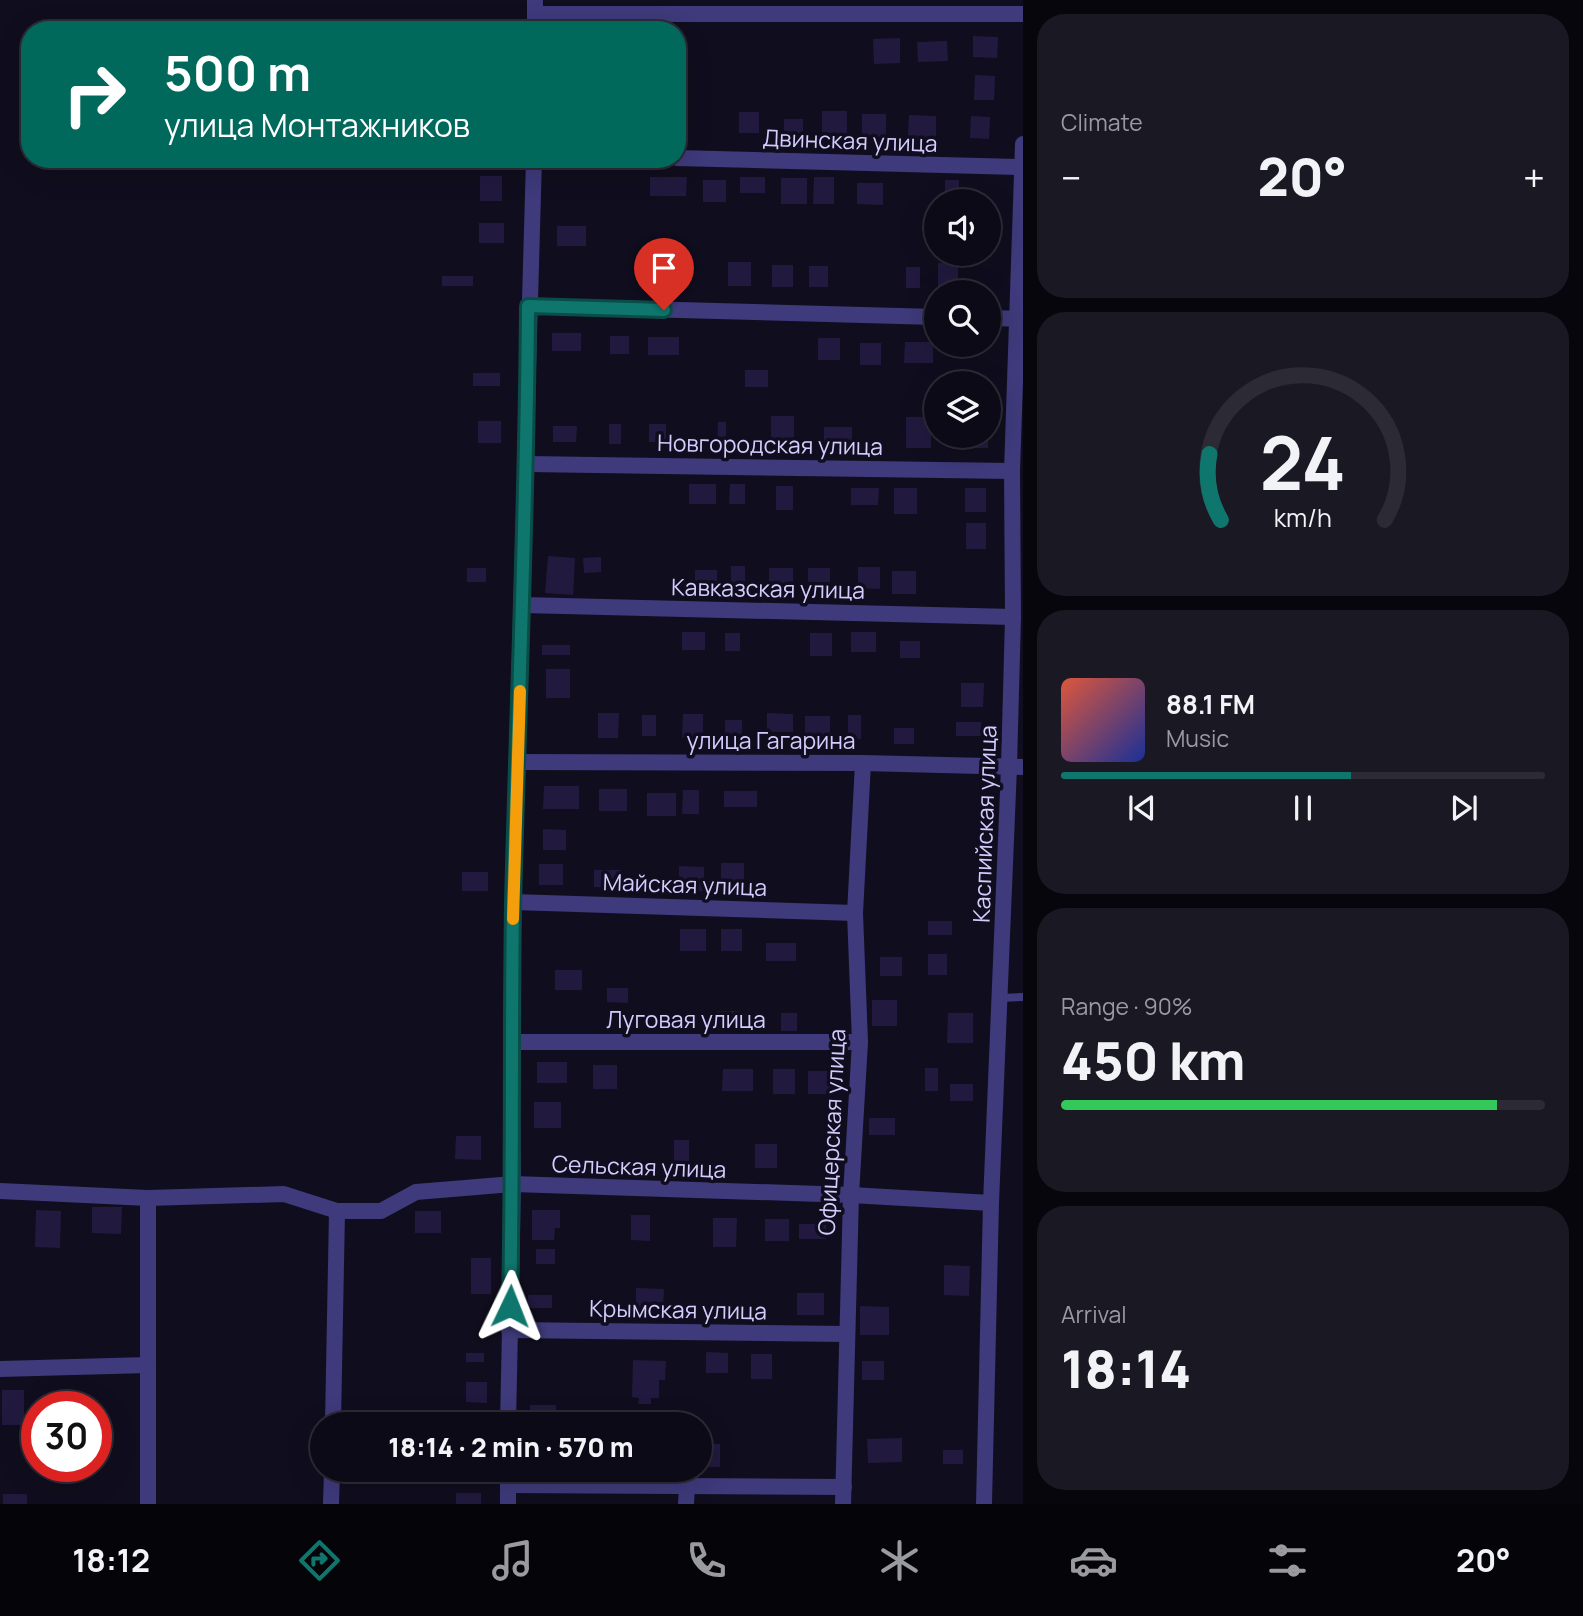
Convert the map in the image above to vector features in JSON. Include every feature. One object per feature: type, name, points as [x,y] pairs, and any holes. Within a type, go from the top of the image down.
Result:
[{"type":"street","points":[[535,15],[1023,14]]},
{"type":"street","name":"Каспийская улица","points":[[984,1504],[991,1203],[1016,767],[1012,471],[1020,319],[1023,144]]},
{"type":"street","name":"Двинская улица","points":[[686,158],[1022,167]]},
{"type":"street","points":[[508,1412],[513,1184],[513,902],[534,168]]},
{"type":"street","points":[[528,306],[924,317]]},
{"type":"street","points":[[1001,318],[1020,319]]},
{"type":"street","name":"Новгородская улица","points":[[527,464],[1012,471]]},
{"type":"street","name":"Кавказская улица","points":[[523,605],[1013,617]]},
{"type":"street","name":"улица Гагарина","points":[[518,762],[863,763],[1016,767]]},
{"type":"street","name":"Офицерская улица","points":[[844,1496],[846,1334],[860,1042],[855,913],[863,763]]},
{"type":"street","name":"Майская улица","points":[[513,902],[855,913]]},
{"type":"street","name":"Луговая улица","points":[[511,1042],[860,1042]]},
{"type":"street","name":"Сельская улица","points":[[0,1191],[148,1198],[284,1194],[337,1211],[381,1211],[416,1192],[513,1184],[851,1195],[991,1203]]},
{"type":"street","points":[[148,1198],[148,1504]]},
{"type":"street","points":[[333,1412],[337,1211]]},
{"type":"street","name":"Крымская улица","points":[[509,1330],[846,1334]]},
{"type":"street","points":[[0,1369],[148,1365]]},
{"type":"street","points":[[331,1504],[332,1482]]},
{"type":"street","points":[[508,1482],[508,1504]]},
{"type":"street","points":[[598,1482],[844,1496]]},
{"type":"street","points":[[686,1504],[687,1486]]},
{"type":"lane","points":[[1001,998],[1023,997]]},
{"type":"building","points":[[973,36],[998,37],[997,58],[973,57]]},
{"type":"building","points":[[900,38],[900,63],[874,64],[873,39]]},
{"type":"building","points":[[947,41],[948,61],[918,62],[917,42]]},
{"type":"building","points":[[975,75],[995,76],[994,100],[974,100]]},
{"type":"building","points":[[822,111],[847,111],[847,135],[822,135]]},
{"type":"building","points":[[739,112],[759,112],[759,133],[739,133]]},
{"type":"building","points":[[862,114],[886,114],[886,137],[862,137]]},
{"type":"building","points":[[909,115],[936,116],[936,138],[908,137]]},
{"type":"building","points":[[971,116],[990,117],[989,139],[970,138]]},
{"type":"building","points":[[784,119],[803,119],[803,136],[784,136]]},
{"type":"building","points":[[480,176],[502,176],[502,201],[480,201]]},
{"type":"building","points":[[650,177],[687,177],[686,196],[650,196]]},
{"type":"building","points":[[740,177],[765,177],[765,193],[740,193]]},
{"type":"building","points":[[814,177],[834,177],[834,204],[813,204]]},
{"type":"building","points":[[781,178],[807,178],[807,204],[781,204]]},
{"type":"building","points":[[703,180],[726,180],[726,202],[703,202]]},
{"type":"building","points":[[945,180],[959,180],[959,189],[945,189]]},
{"type":"building","points":[[857,183],[883,183],[883,205],[857,204]]},
{"type":"building","points":[[479,223],[504,223],[504,243],[479,243]]},
{"type":"building","points":[[557,226],[586,226],[586,246],[557,246]]},
{"type":"building","points":[[655,242],[679,242],[679,257],[655,257]]},
{"type":"building","points":[[728,262],[751,262],[751,286],[728,286]]},
{"type":"building","points":[[772,265],[793,265],[793,287],[772,287]]},
{"type":"building","points":[[809,266],[828,266],[828,287],[809,287]]},
{"type":"building","points":[[938,266],[958,266],[958,280],[938,280]]},
{"type":"building","points":[[906,267],[920,267],[920,288],[906,288]]},
{"type":"building","points":[[442,276],[473,276],[473,286],[442,286]]},
{"type":"building","points":[[552,333],[581,333],[581,351],[552,351]]},
{"type":"building","points":[[610,336],[629,336],[629,354],[610,354]]},
{"type":"building","points":[[648,337],[679,337],[679,355],[648,355]]},
{"type":"building","points":[[818,338],[840,338],[840,360],[818,360]]},
{"type":"building","points":[[905,342],[924,342],[924,357],[933,357],[933,363],[904,363]]},
{"type":"building","points":[[860,343],[881,343],[881,365],[860,365]]},
{"type":"building","points":[[745,370],[768,370],[768,387],[745,387]]},
{"type":"building","points":[[473,373],[500,373],[500,386],[473,386]]},
{"type":"building","points":[[771,416],[794,416],[794,446],[771,445]]},
{"type":"building","points":[[906,417],[924,417],[924,448],[906,448]]},
{"type":"building","points":[[478,421],[501,421],[501,443],[478,443]]},
{"type":"building","points":[[718,422],[726,422],[726,447],[717,447]]},
{"type":"building","points":[[609,424],[621,424],[621,444],[609,444]]},
{"type":"building","points":[[649,424],[666,424],[666,442],[649,442]]},
{"type":"building","points":[[553,426],[577,426],[576,442],[553,442]]},
{"type":"building","points":[[824,427],[852,427],[852,445],[824,445]]},
{"type":"building","points":[[689,484],[716,484],[716,504],[689,504]]},
{"type":"building","points":[[730,484],[745,484],[745,504],[729,504]]},
{"type":"building","points":[[776,486],[793,486],[793,510],[776,510]]},
{"type":"building","points":[[851,488],[879,488],[878,505],[851,505]]},
{"type":"building","points":[[894,488],[917,488],[917,514],[894,514]]},
{"type":"building","points":[[965,488],[986,488],[986,512],[965,512]]},
{"type":"building","points":[[966,523],[986,523],[986,549],[966,549]]},
{"type":"building","points":[[548,556],[575,558],[573,595],[545,593]]},
{"type":"building","points":[[601,557],[601,572],[584,573],[583,558]]},
{"type":"building","points":[[731,566],[745,566],[745,590],[731,590]]},
{"type":"building","points":[[858,567],[880,567],[880,589],[858,588]]},
{"type":"building","points":[[467,568],[486,568],[486,582],[467,582]]},
{"type":"building","points":[[769,568],[793,568],[793,592],[769,592]]},
{"type":"building","points":[[808,568],[830,568],[830,593],[808,593]]},
{"type":"building","points":[[695,570],[717,570],[717,592],[695,592]]},
{"type":"building","points":[[892,571],[916,571],[916,594],[892,594]]},
{"type":"building","points":[[682,632],[705,632],[705,650],[682,650]]},
{"type":"building","points":[[851,632],[876,632],[876,652],[851,652]]},
{"type":"building","points":[[725,633],[740,633],[740,651],[725,651]]},
{"type":"building","points":[[810,633],[832,633],[832,656],[810,656]]},
{"type":"building","points":[[900,641],[920,641],[920,658],[900,658]]},
{"type":"building","points":[[542,645],[570,645],[570,655],[542,655]]},
{"type":"building","points":[[546,669],[570,669],[570,698],[546,698]]},
{"type":"building","points":[[961,683],[984,683],[983,707],[961,707]]},
{"type":"building","points":[[598,713],[619,713],[618,738],[598,738]]},
{"type":"building","points":[[767,713],[793,714],[793,732],[767,732]]},
{"type":"building","points":[[683,714],[703,714],[703,739],[682,738]]},
{"type":"building","points":[[642,715],[656,715],[656,736],[642,736]]},
{"type":"building","points":[[848,715],[861,715],[861,739],[848,739]]},
{"type":"building","points":[[805,716],[830,716],[830,740],[805,740]]},
{"type":"building","points":[[725,720],[742,720],[742,739],[725,739]]},
{"type":"building","points":[[956,722],[981,722],[981,736],[956,736]]},
{"type":"building","points":[[894,728],[914,728],[914,744],[894,744]]},
{"type":"building","points":[[544,786],[579,786],[579,809],[543,809]]},
{"type":"building","points":[[599,789],[627,789],[627,811],[599,811]]},
{"type":"building","points":[[683,790],[699,790],[699,814],[682,814]]},
{"type":"building","points":[[724,791],[757,791],[757,807],[724,807]]},
{"type":"building","points":[[647,793],[676,793],[676,816],[647,816]]},
{"type":"building","points":[[543,829],[566,830],[566,850],[543,850]]},
{"type":"building","points":[[721,863],[744,863],[744,890],[721,890]]},
{"type":"building","points":[[539,864],[563,864],[563,885],[539,885]]},
{"type":"building","points":[[679,866],[704,867],[704,891],[679,891]]},
{"type":"building","points":[[594,870],[621,870],[621,887],[594,887]]},
{"type":"building","points":[[462,872],[488,872],[488,891],[462,891]]},
{"type":"building","points":[[928,921],[952,921],[952,935],[928,935]]},
{"type":"building","points":[[680,929],[706,929],[706,951],[680,951]]},
{"type":"building","points":[[721,929],[742,929],[742,951],[721,951]]},
{"type":"building","points":[[766,943],[796,943],[796,961],[766,961]]},
{"type":"building","points":[[928,954],[947,954],[947,975],[928,975]]},
{"type":"building","points":[[880,957],[902,957],[902,976],[880,976]]},
{"type":"building","points":[[555,970],[582,970],[582,990],[555,990]]},
{"type":"building","points":[[607,988],[628,988],[628,1003],[607,1002]]},
{"type":"building","points":[[872,1000],[897,1000],[897,1026],[872,1026]]},
{"type":"building","points":[[717,1011],[739,1011],[739,1030],[717,1030]]},
{"type":"building","points":[[781,1013],[797,1013],[797,1031],[781,1031]]},
{"type":"building","points":[[948,1013],[973,1013],[973,1043],[947,1043]]},
{"type":"building","points":[[537,1062],[567,1062],[567,1083],[537,1083]]},
{"type":"building","points":[[593,1065],[617,1065],[617,1089],[593,1089]]},
{"type":"building","points":[[925,1068],[938,1068],[938,1091],[925,1091]]},
{"type":"building","points":[[723,1069],[753,1069],[753,1091],[722,1091]]},
{"type":"building","points":[[773,1069],[795,1069],[795,1094],[773,1094]]},
{"type":"building","points":[[808,1071],[836,1071],[836,1094],[808,1094]]},
{"type":"building","points":[[950,1084],[973,1084],[973,1101],[950,1101]]},
{"type":"building","points":[[534,1102],[561,1102],[561,1128],[534,1128]]},
{"type":"building","points":[[869,1118],[895,1118],[895,1135],[869,1135]]},
{"type":"building","points":[[456,1136],[481,1136],[481,1160],[455,1159]]},
{"type":"building","points":[[674,1140],[689,1140],[689,1166],[674,1166]]},
{"type":"building","points":[[755,1144],[777,1144],[777,1168],[755,1168]]},
{"type":"building","points":[[92,1207],[122,1207],[121,1234],[92,1233]]},
{"type":"building","points":[[36,1210],[61,1211],[60,1248],[35,1247]]},
{"type":"building","points":[[532,1210],[560,1210],[560,1228],[555,1228],[554,1240],[532,1240]]},
{"type":"building","points":[[415,1211],[441,1211],[441,1233],[415,1233]]},
{"type":"building","points":[[631,1215],[650,1215],[650,1241],[631,1240]]},
{"type":"building","points":[[713,1218],[737,1218],[736,1247],[713,1247]]},
{"type":"building","points":[[765,1219],[789,1219],[789,1241],[765,1241]]},
{"type":"building","points":[[799,1224],[826,1224],[826,1239],[799,1239]]},
{"type":"building","points":[[536,1249],[555,1249],[555,1264],[536,1264]]},
{"type":"building","points":[[471,1258],[491,1258],[491,1294],[471,1294]]},
{"type":"building","points":[[944,1265],[970,1266],[969,1296],[944,1295]]},
{"type":"building","points":[[636,1288],[664,1289],[663,1311],[636,1310]]},
{"type":"building","points":[[797,1293],[824,1293],[824,1315],[797,1315]]},
{"type":"building","points":[[528,1295],[552,1295],[552,1308],[528,1308]]},
{"type":"building","points":[[860,1306],[889,1307],[889,1335],[860,1335]]},
{"type":"building","points":[[706,1352],[728,1353],[728,1373],[706,1373]]},
{"type":"building","points":[[466,1353],[484,1353],[484,1362],[466,1362]]},
{"type":"building","points":[[751,1354],[772,1354],[772,1379],[751,1379]]},
{"type":"building","points":[[633,1360],[666,1361],[665,1380],[659,1380],[659,1398],[651,1398],[651,1404],[638,1404],[639,1398],[632,1397]]},
{"type":"building","points":[[862,1361],[884,1361],[884,1380],[862,1380]]},
{"type":"building","points":[[466,1382],[487,1382],[487,1403],[466,1402]]},
{"type":"building","points":[[2,1390],[24,1390],[21,1391],[21,1425],[2,1425]]},
{"type":"building","points":[[530,1405],[556,1405],[556,1412],[530,1412]]},
{"type":"building","points":[[902,1438],[902,1462],[868,1463],[867,1439]]},
{"type":"building","points":[[712,1444],[720,1444],[720,1467],[712,1467]]},
{"type":"building","points":[[943,1450],[963,1450],[963,1464],[943,1464]]},
{"type":"building","points":[[456,1493],[481,1493],[481,1504],[456,1504]]},
{"type":"building","points":[[3,1494],[27,1494],[27,1504],[3,1504]]},
{"type":"slow traffic","points":[[513,919],[520,691]]},
{"type":"route","points":[[510,1306],[513,902],[527,464],[528,306],[664,310]]}]
